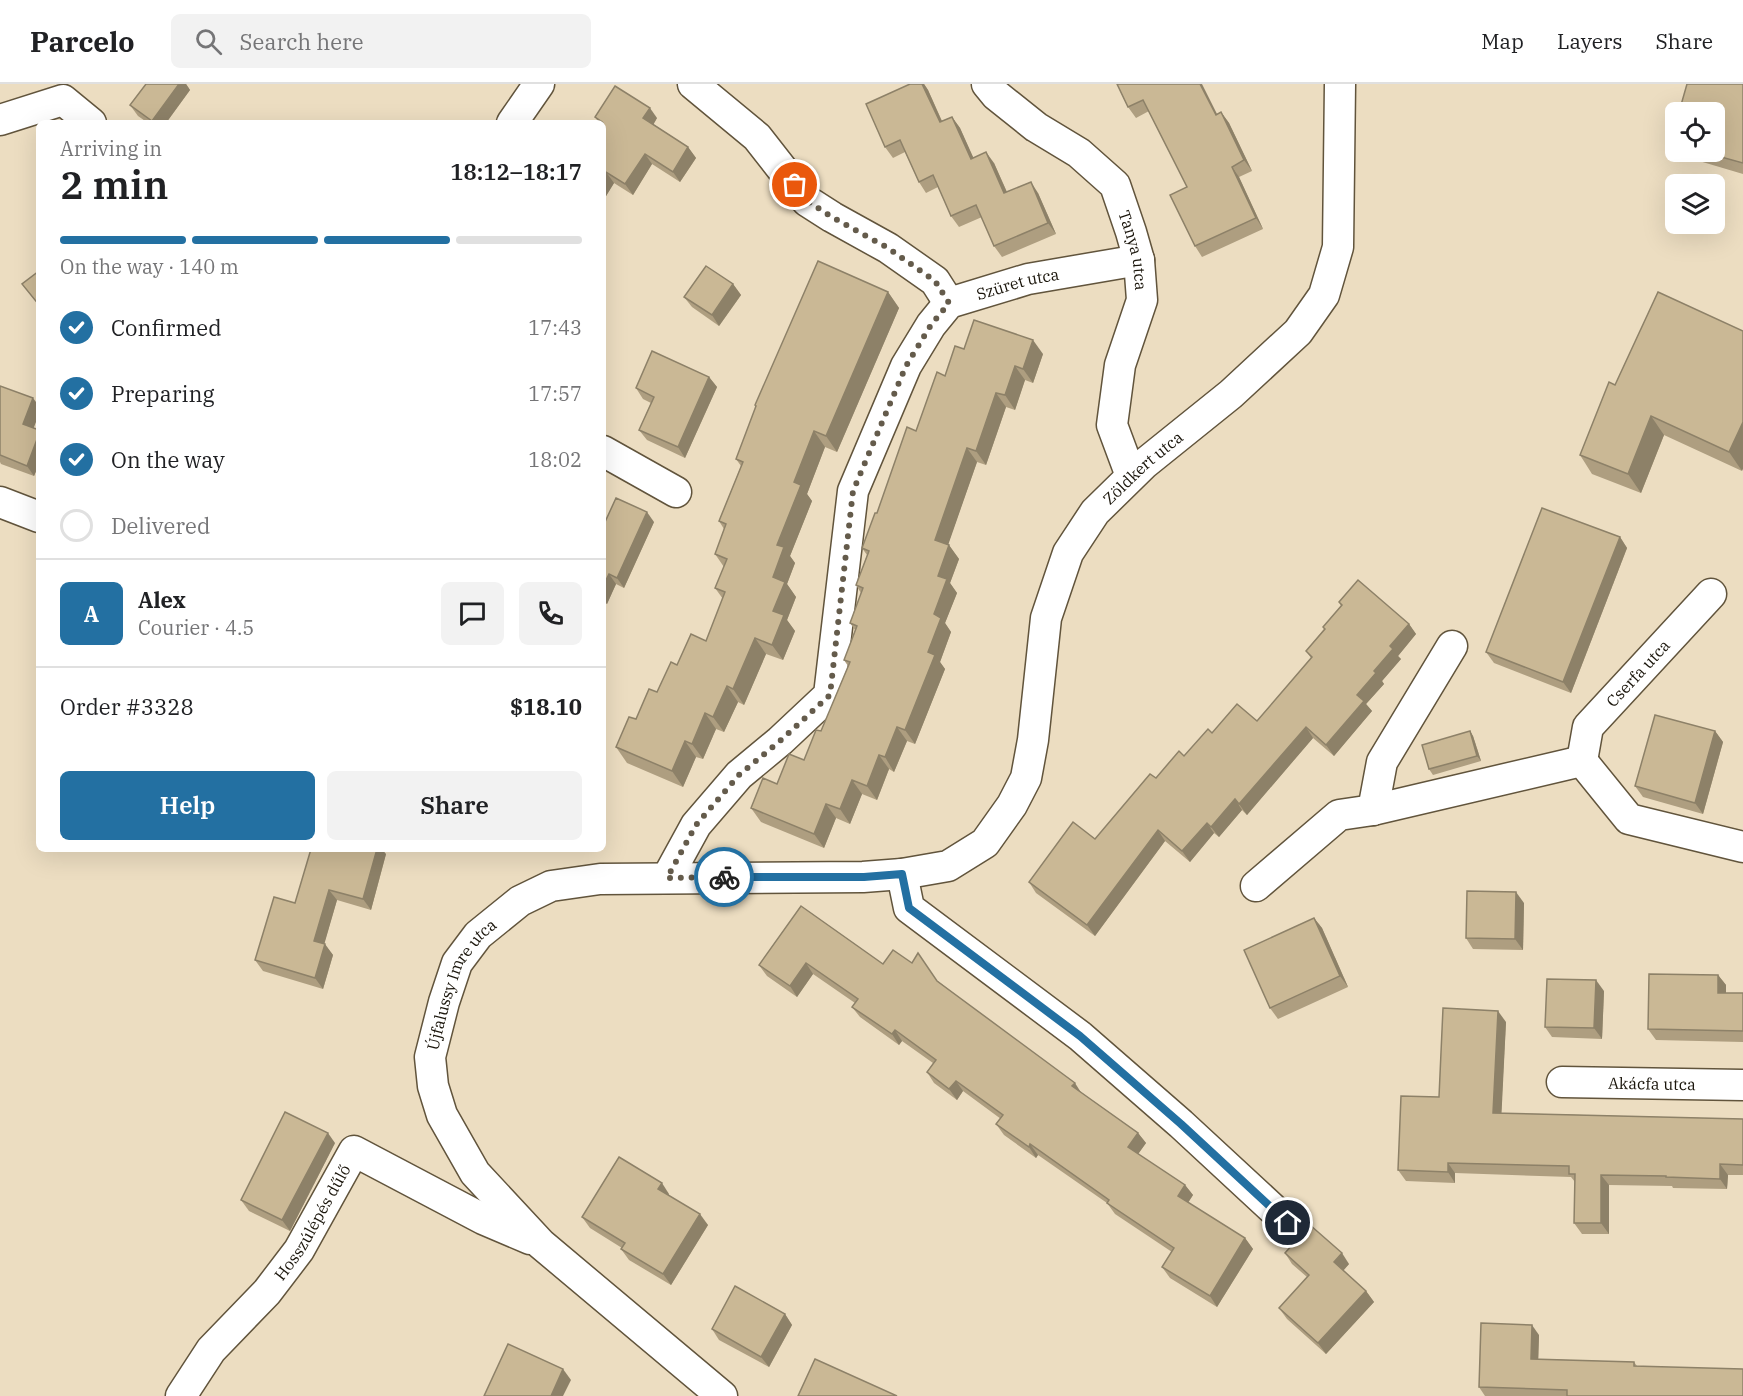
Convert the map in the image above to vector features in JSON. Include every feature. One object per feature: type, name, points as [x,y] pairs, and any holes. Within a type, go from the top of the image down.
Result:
[{"type":"street","points":[[514,120],[539,84]]},
{"type":"street","points":[[667,878],[696,825],[739,775],[830,695],[853,491],[906,366],[931,325],[949,303],[935,281],[888,248],[807,201],[757,136],[693,84]]},
{"type":"street","name":"Tanya utca","points":[[987,84],[996,95],[1036,127],[1078,153],[1115,185],[1139,260],[1142,300],[1120,365],[1112,425],[1131,476]]},
{"type":"street","name":"Zöldkert utca","points":[[948,866],[985,843],[1012,805],[1026,778],[1033,740],[1046,618],[1068,553],[1095,512],[1144,464],[1231,394],[1298,332],[1324,295],[1338,247],[1340,84]]},
{"type":"street","points":[[0,120],[63,100],[87,120]]},
{"type":"street","name":"Szüret utca","points":[[949,303],[1028,279],[1139,260]]},
{"type":"street","points":[[606,453],[676,492]]},
{"type":"street","points":[[0,502],[36,516]]},
{"type":"street","name":"Cserfa utca","points":[[1582,761],[1588,727],[1711,594]]},
{"type":"street","points":[[1373,810],[1382,762],[1452,646]]},
{"type":"street","points":[[1256,886],[1339,815],[1373,810],[1582,761],[1629,819],[1743,847]]},
{"type":"street","name":"Újfalussy Imre utca","points":[[722,1396],[541,1244],[475,1173],[442,1115],[433,1086],[430,1057],[444,1002],[458,963],[478,935],[520,902],[551,886],[590,879],[864,877],[902,874],[948,866]]},
{"type":"street","points":[[902,874],[909,908],[1080,1036],[1181,1124],[1288,1223]]},
{"type":"street","name":"Akácfa utca","points":[[1562,1082],[1743,1084]]},
{"type":"street","name":"Hosszúlépés dűlő","points":[[181,1396],[211,1350],[267,1292],[299,1250],[354,1151],[483,1219],[541,1244]]},
{"type":"building","points":[[146,84],[179,84],[153,120],[130,105]]},
{"type":"building","points":[[910,84],[922,84],[940,122],[952,117],[971,159],[986,152],[1004,193],[1031,182],[1048,223],[994,246],[976,205],[951,216],[933,175],[919,182],[900,140],[885,147],[866,104]]},
{"type":"building","points":[[1117,84],[1200,84],[1216,115],[1221,112],[1244,160],[1232,167],[1256,218],[1195,246],[1170,195],[1187,187],[1143,100],[1128,107]]},
{"type":"building","points":[[1687,84],[1743,84],[1743,163],[1725,158],[1725,102],[1682,102]]},
{"type":"building","points":[[615,86],[650,108],[643,118],[688,147],[673,172],[645,154],[625,184],[606,172],[606,120],[595,117]]},
{"type":"building","points":[[818,261],[888,292],[826,436],[814,431],[794,482],[801,485],[777,545],[784,547],[773,577],[785,582],[773,611],[784,615],[772,645],[755,638],[733,689],[727,686],[713,717],[705,713],[692,744],[685,741],[672,771],[616,747],[629,717],[636,719],[649,689],[657,692],[671,662],[677,665],[691,634],[706,641],[725,592],[715,588],[727,559],[715,554],[726,524],[719,521],[743,462],[736,459],[755,405]]},
{"type":"building","points":[[706,266],[733,284],[712,315],[684,297]]},
{"type":"building","points":[[36,273],[36,301],[22,284]]},
{"type":"building","points":[[1658,292],[1743,331],[1743,422],[1729,452],[1651,416],[1628,474],[1580,455],[1609,382],[1615,385]]},
{"type":"building","points":[[974,320],[1033,340],[1023,369],[1015,366],[1005,395],[996,393],[976,451],[967,448],[935,540],[949,545],[938,576],[947,579],[934,614],[941,618],[928,652],[935,655],[905,730],[897,727],[885,757],[879,755],[867,786],[852,780],[840,809],[826,804],[814,834],[751,808],[763,778],[777,784],[789,754],[804,760],[816,730],[821,731],[850,662],[844,660],[857,626],[850,623],[863,588],[856,585],[869,551],[862,548],[875,513],[877,513],[907,427],[916,431],[937,372],[945,376],[955,346],[964,349]]},
{"type":"building","points":[[652,351],[709,377],[678,447],[639,430],[654,397],[636,388]]},
{"type":"building","points":[[0,386],[33,398],[23,424],[36,429],[36,442],[27,466],[0,455]]},
{"type":"building","points":[[616,498],[647,512],[617,578],[609,574],[606,580],[606,520]]},
{"type":"building","points":[[1542,508],[1620,537],[1563,682],[1486,652]]},
{"type":"building","points":[[1358,580],[1409,624],[1390,646],[1393,649],[1374,671],[1376,673],[1357,695],[1364,701],[1326,745],[1306,727],[1239,804],[1235,799],[1211,827],[1207,823],[1182,851],[1158,830],[1087,925],[1029,882],[1073,822],[1095,839],[1150,774],[1156,778],[1179,751],[1184,756],[1208,729],[1212,733],[1237,704],[1257,721],[1312,657],[1306,651],[1342,605],[1339,602]]},
{"type":"building","points":[[1655,715],[1715,731],[1695,803],[1635,786]]},
{"type":"building","points":[[1470,731],[1477,756],[1429,769],[1422,745]]},
{"type":"building","points":[[310,852],[376,852],[363,899],[329,890],[314,941],[325,944],[315,978],[255,960],[274,897],[295,903]]},
{"type":"building","points":[[1467,891],[1516,892],[1515,939],[1466,938]]},
{"type":"building","points":[[801,906],[883,964],[893,950],[912,963],[918,953],[937,981],[1075,1083],[1072,1086],[1138,1133],[1128,1147],[1185,1185],[1178,1196],[1245,1238],[1210,1296],[1162,1267],[1174,1248],[1107,1203],[1109,1200],[1030,1144],[1029,1147],[996,1124],[1003,1115],[956,1081],[949,1089],[927,1072],[936,1060],[895,1030],[892,1034],[852,1007],[858,999],[806,963],[790,986],[759,965]]},
{"type":"building","points":[[1314,918],[1340,976],[1270,1008],[1244,950]]},
{"type":"building","points":[[1649,974],[1718,975],[1718,993],[1743,993],[1743,1031],[1648,1029]]},
{"type":"building","points":[[1547,979],[1596,980],[1594,1028],[1545,1027]]},
{"type":"building","points":[[1443,1008],[1498,1011],[1493,1113],[1743,1119],[1743,1165],[1720,1164],[1720,1179],[1601,1175],[1601,1223],[1574,1223],[1575,1174],[1569,1174],[1569,1166],[1448,1163],[1448,1172],[1398,1170],[1401,1096],[1439,1097]]},
{"type":"building","points":[[285,1112],[328,1133],[282,1220],[241,1200]]},
{"type":"building","points":[[619,1157],[662,1183],[658,1189],[700,1214],[663,1274],[621,1249],[625,1243],[582,1217]]},
{"type":"building","points":[[1310,1225],[1342,1253],[1334,1262],[1366,1291],[1318,1343],[1279,1308],[1309,1275],[1285,1253]]},
{"type":"building","points":[[735,1286],[785,1314],[761,1357],[712,1329]]},
{"type":"building","points":[[1481,1323],[1532,1325],[1531,1359],[1634,1362],[1634,1366],[1743,1369],[1743,1396],[1567,1396],[1567,1390],[1479,1387]]},
{"type":"building","points":[[508,1344],[563,1369],[551,1396],[484,1396]]},
{"type":"building","points":[[815,1359],[897,1396],[798,1396]]},
{"type":"way so far","points":[[724,877],[667,878],[696,825],[739,775],[830,695],[853,491],[906,366],[931,325],[949,303],[935,281],[888,248],[807,201],[795,185]]},
{"type":"route","points":[[724,877],[864,877],[902,874],[909,908],[1080,1036],[1181,1124],[1288,1223]]}]
